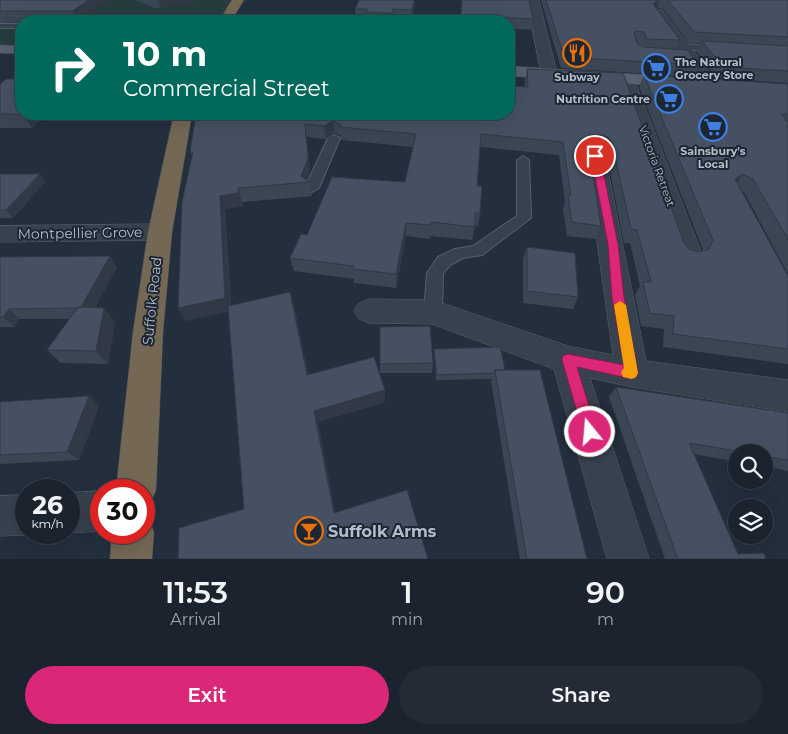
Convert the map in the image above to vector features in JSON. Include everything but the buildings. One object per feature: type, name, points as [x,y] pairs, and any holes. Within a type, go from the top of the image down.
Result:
[{"type":"highway","points":[[229,15],[238,0]]},
{"type":"highway","name":"Suffolk Road","points":[[137,479],[148,332],[160,232],[182,120]]},
{"type":"highway","points":[[131,559],[132,544]]},
{"type":"main road","points":[[0,50],[15,50]]},
{"type":"main road","points":[[515,70],[730,86]]},
{"type":"street","points":[[533,0],[549,73]]},
{"type":"street","points":[[657,13],[681,53],[710,84]]},
{"type":"street","name":"Victoria Retreat","points":[[626,79],[689,254]]},
{"type":"street","points":[[595,156],[613,244],[618,297],[632,373]]},
{"type":"street","name":"Montpellier Grove","points":[[0,234],[160,232]]},
{"type":"street","points":[[369,311],[433,312],[568,360],[632,373],[788,396]]},
{"type":"street","points":[[568,360],[628,559]]},
{"type":"street","points":[[0,516],[15,515]]},
{"type":"lane","points":[[0,26],[15,26]]},
{"type":"lane","points":[[681,53],[730,50]]},
{"type":"lane","points":[[312,188],[334,138]]},
{"type":"lane","points":[[433,312],[435,273],[444,261],[460,253],[477,251],[524,218],[523,160]]},
{"type":"green space","points":[[0,0],[238,0],[229,15],[15,15],[15,50],[0,49]]},
{"type":"slow traffic","points":[[620,305],[632,373],[628,372]]},
{"type":"place","name":"Subway","points":[[577,53]]},
{"type":"place","name":"The Natural Grocery Store","points":[[656,68]]},
{"type":"place","name":"Nutrition Centre","points":[[669,99]]},
{"type":"place","name":"Sainsbury's Local","points":[[713,127]]},
{"type":"place","name":"Suffolk Arms","points":[[309,531]]},
{"type":"route","points":[[590,432],[568,360],[632,373],[618,297],[613,244],[607,208],[595,156]]}]
